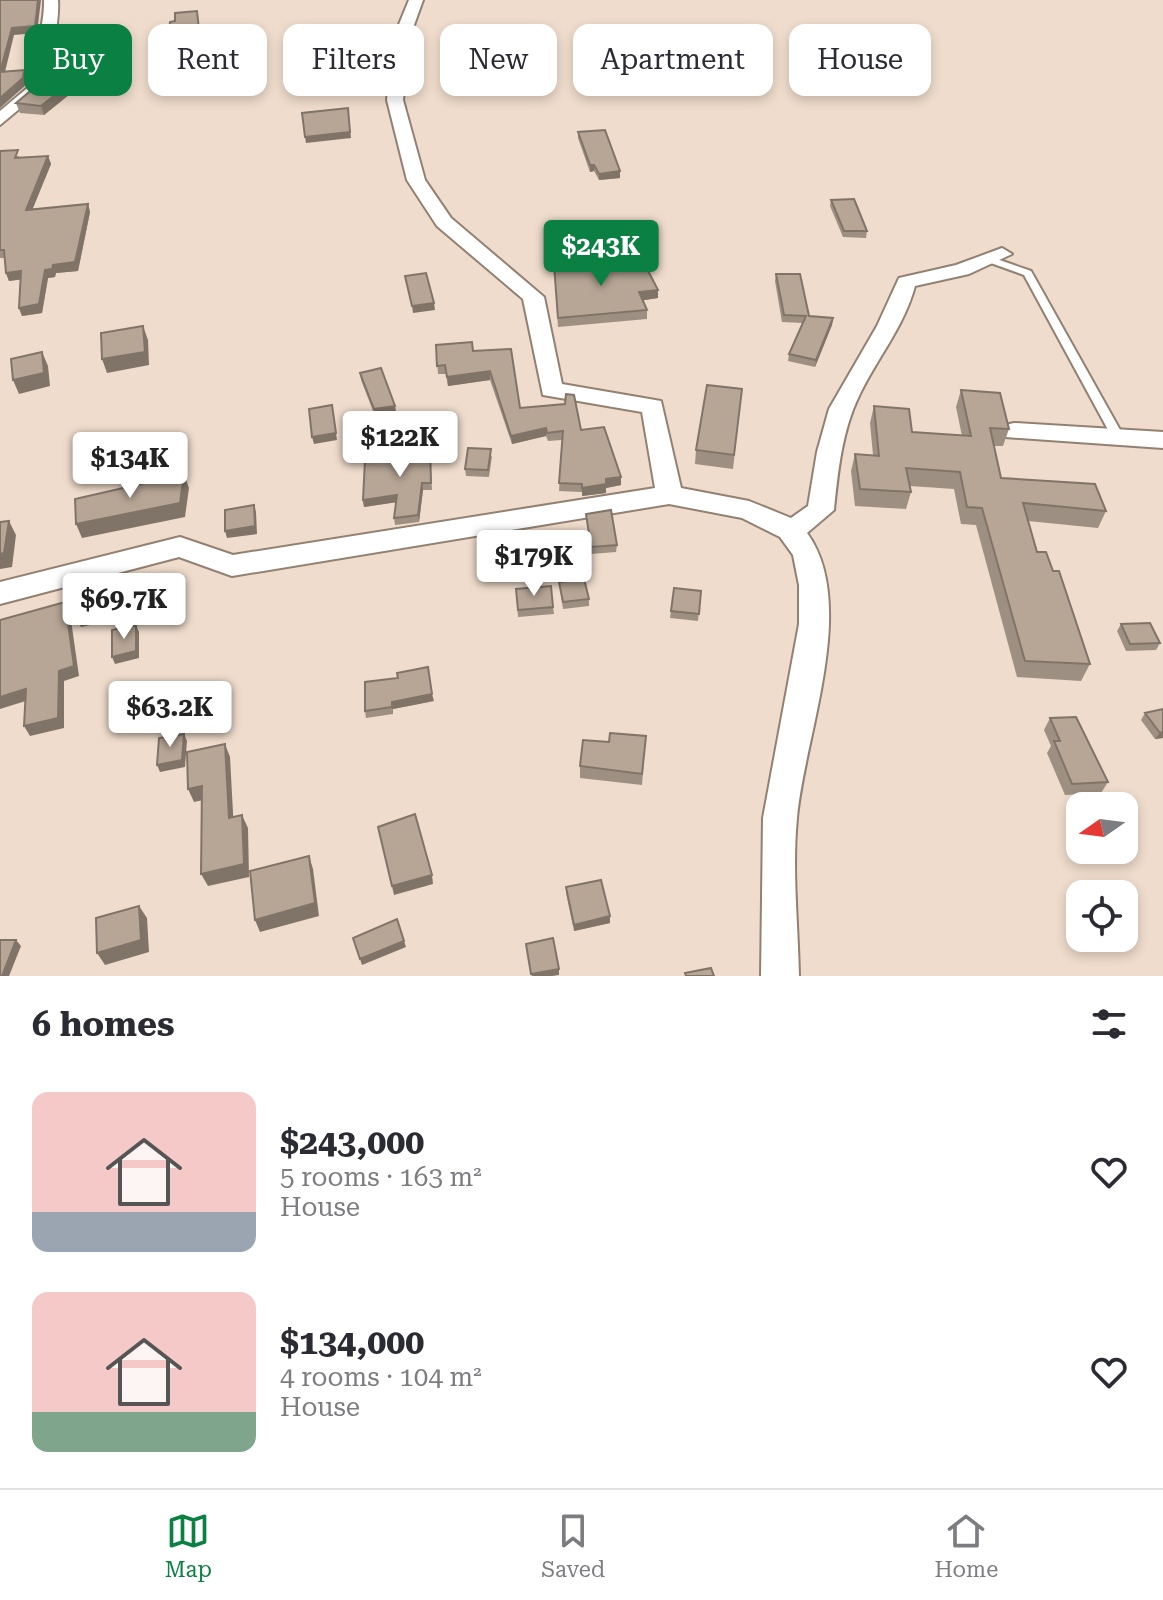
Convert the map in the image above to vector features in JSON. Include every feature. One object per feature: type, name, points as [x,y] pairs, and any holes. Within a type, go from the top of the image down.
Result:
[{"type":"street","points":[[0,120],[46,80],[39,58],[54,18],[51,0]]},
{"type":"street","points":[[416,0],[401,39],[395,100],[416,180],[444,222],[533,297],[551,390],[653,406],[669,495]]},
{"type":"street","points":[[791,531],[821,510],[826,465],[845,401],[901,305],[906,282],[962,270],[996,257]]},
{"type":"street","points":[[1014,431],[1163,440]]},
{"type":"street","points":[[0,593],[180,547],[232,566],[669,495],[731,504],[791,531],[812,566],[817,609],[780,817],[780,976]]},
{"type":"lane","points":[[996,257],[1028,273],[1118,437]]},
{"type":"building","points":[[0,0],[38,0],[35,24],[12,28],[0,72]]},
{"type":"building","points":[[197,11],[198,24],[170,24],[175,21],[175,13]]},
{"type":"building","points":[[24,70],[23,78],[0,98],[0,72]]},
{"type":"building","points":[[24,96],[53,96],[41,106],[16,103]]},
{"type":"building","points":[[348,108],[350,132],[305,137],[302,113]]},
{"type":"building","points":[[605,130],[620,171],[599,174],[594,165],[590,165],[578,132]]},
{"type":"building","points":[[18,150],[15,158],[48,156],[26,210],[88,204],[75,262],[53,265],[52,269],[45,270],[39,304],[19,308],[21,271],[6,273],[4,250],[0,250],[0,151]]},
{"type":"building","points":[[854,199],[867,231],[844,231],[831,200]]},
{"type":"building","points":[[629,261],[631,265],[644,263],[658,290],[639,292],[647,310],[558,318],[554,265]]},
{"type":"building","points":[[426,273],[434,303],[412,306],[405,276]]},
{"type":"building","points":[[776,274],[800,274],[809,316],[833,318],[816,360],[789,354],[806,316],[784,315]]},
{"type":"building","points":[[143,326],[145,352],[102,359],[101,333]]},
{"type":"building","points":[[472,342],[473,351],[511,349],[520,408],[565,404],[566,394],[574,395],[581,430],[604,427],[621,477],[606,479],[606,484],[582,488],[582,484],[559,483],[563,431],[547,433],[546,428],[511,436],[490,371],[447,377],[445,365],[437,366],[436,345]]},
{"type":"building","points":[[42,352],[44,373],[13,380],[11,359]]},
{"type":"building","points":[[381,368],[395,406],[374,409],[360,373]]},
{"type":"building","points":[[707,385],[742,389],[734,455],[696,450]]},
{"type":"building","points":[[961,390],[1000,393],[1009,429],[990,428],[1001,478],[1095,484],[1106,511],[1023,503],[1037,552],[1046,552],[1053,571],[1059,571],[1090,664],[1025,661],[982,508],[967,507],[960,472],[906,468],[911,492],[860,489],[855,454],[879,456],[874,406],[909,409],[912,432],[971,436]]},
{"type":"building","points":[[332,405],[336,433],[312,437],[309,409]]},
{"type":"building","points":[[430,443],[431,483],[422,483],[418,515],[394,518],[397,495],[363,500],[365,460],[410,457],[409,445]]},
{"type":"building","points":[[468,448],[491,449],[488,470],[465,469]]},
{"type":"building","points":[[184,474],[180,503],[76,524],[75,499]]},
{"type":"building","points":[[254,505],[255,526],[225,531],[225,510]]},
{"type":"building","points":[[611,510],[617,545],[591,547],[586,514]]},
{"type":"building","points":[[9,521],[4,553],[0,554],[0,522]]},
{"type":"building","points":[[584,579],[589,599],[563,602],[559,582]]},
{"type":"building","points":[[109,585],[110,613],[77,620],[77,592]]},
{"type":"building","points":[[551,586],[553,607],[518,610],[516,589]]},
{"type":"building","points":[[674,588],[701,591],[699,614],[671,611]]},
{"type":"building","points":[[65,602],[74,666],[59,671],[58,718],[24,726],[26,689],[0,697],[0,620]]},
{"type":"building","points":[[1150,623],[1160,643],[1130,644],[1121,624]]},
{"type":"building","points":[[136,625],[136,651],[112,657],[112,630]]},
{"type":"building","points":[[428,667],[432,694],[392,702],[392,707],[365,711],[365,682],[398,678],[397,673]]},
{"type":"building","points":[[1163,709],[1163,732],[1160,733],[1145,713]]},
{"type":"building","points":[[1076,717],[1108,782],[1072,784],[1054,741],[1060,741],[1050,718]]},
{"type":"building","points":[[610,733],[646,736],[642,774],[580,766],[583,740],[609,742]]},
{"type":"building","points":[[184,734],[182,760],[157,765],[159,738]]},
{"type":"building","points":[[225,744],[229,818],[242,815],[244,864],[201,874],[202,786],[188,789],[187,752]]},
{"type":"building","points":[[415,814],[432,875],[392,886],[378,827]]},
{"type":"building","points":[[309,856],[315,903],[255,920],[250,871]]},
{"type":"building","points":[[601,880],[610,916],[574,925],[566,887]]},
{"type":"building","points":[[139,906],[141,940],[97,953],[96,918]]},
{"type":"building","points":[[397,919],[404,941],[360,959],[353,938]]},
{"type":"building","points":[[553,938],[559,969],[531,974],[526,944]]},
{"type":"building","points":[[0,940],[16,940],[2,976],[0,976]]},
{"type":"building","points":[[711,968],[714,976],[686,976],[685,973]]}]
